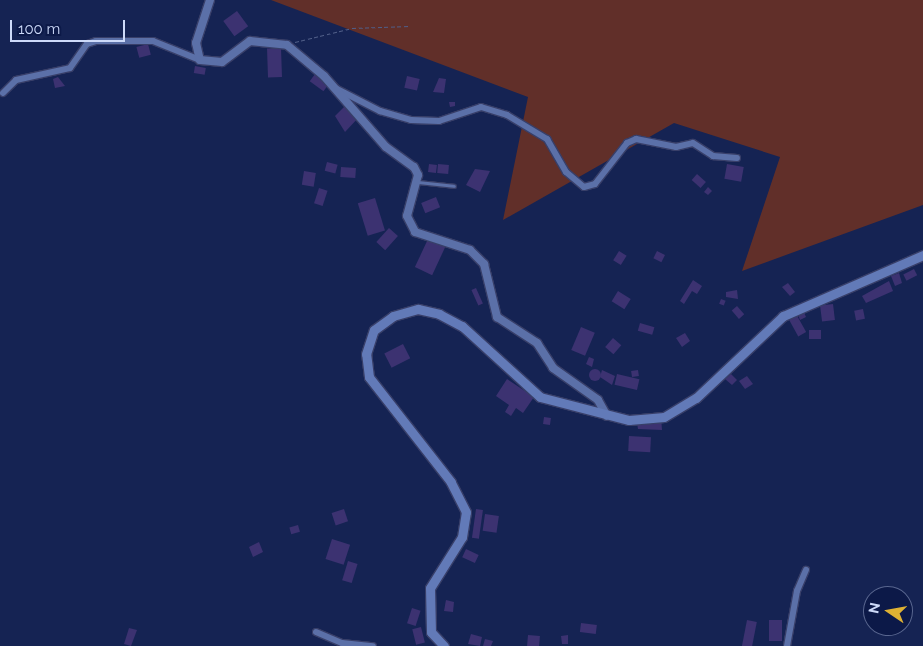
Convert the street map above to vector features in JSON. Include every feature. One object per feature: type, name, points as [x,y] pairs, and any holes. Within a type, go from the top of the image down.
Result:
[{"type":"main road","points":[[439,644],[431,632],[430,588],[462,537],[466,512],[451,482],[368,377],[366,354],[374,330],[393,316],[418,309],[439,314],[462,326],[540,397],[607,416],[629,420],[664,417],[696,398],[783,316],[923,255]]},
{"type":"street","points":[[200,60],[196,43],[210,0]]},
{"type":"street","points":[[3,93],[16,80],[70,68],[87,44],[96,41],[153,41],[200,60],[222,62],[250,41],[287,45],[334,87],[386,147],[414,167],[416,182],[407,216],[415,232],[470,250],[484,264],[496,317],[537,343],[553,368],[598,400],[607,416]]},
{"type":"street","points":[[334,87],[380,111],[411,120],[439,121],[481,107],[507,115],[547,139],[566,172],[584,187],[594,184],[627,143],[636,139],[676,147],[693,143],[714,156],[737,158]]},
{"type":"street","points":[[787,646],[797,591],[806,570]]},
{"type":"street","points":[[316,632],[342,643],[373,646]]},
{"type":"lane","points":[[416,182],[454,186]]},
{"type":"path","points":[[287,45],[352,28],[410,26]]},
{"type":"shaded area","points":[[271,0],[923,0],[923,205],[742,271],[780,157],[674,123],[503,220],[528,97]]},
{"type":"building","points":[[237,11],[248,26],[234,36],[223,21]]},
{"type":"building","points":[[148,44],[151,55],[139,58],[136,47]]},
{"type":"building","points":[[267,48],[281,48],[282,77],[268,77]]},
{"type":"building","points":[[195,66],[206,68],[205,75],[194,73]]},
{"type":"building","points":[[315,74],[329,84],[323,91],[310,81]]},
{"type":"building","points":[[407,76],[420,79],[417,91],[404,88]]},
{"type":"building","points":[[58,77],[65,86],[55,88],[53,79]]},
{"type":"building","points":[[439,78],[446,79],[444,93],[433,92]]},
{"type":"building","points":[[449,102],[455,102],[455,106],[450,107]]},
{"type":"building","points":[[347,104],[360,116],[345,132],[335,116]]},
{"type":"building","points":[[327,162],[338,165],[335,174],[325,171]]},
{"type":"building","points":[[429,164],[437,165],[436,173],[428,172]]},
{"type":"building","points":[[438,164],[449,165],[448,174],[437,173]]},
{"type":"building","points":[[727,164],[744,167],[741,182],[724,179]]},
{"type":"building","points":[[341,167],[356,168],[355,178],[340,177]]},
{"type":"building","points":[[475,169],[490,171],[480,192],[466,185]]},
{"type":"building","points":[[304,171],[316,173],[314,187],[302,185]]},
{"type":"building","points":[[697,174],[706,182],[701,188],[692,180]]},
{"type":"building","points":[[708,187],[712,191],[708,195],[704,192]]},
{"type":"building","points":[[319,188],[328,191],[323,206],[314,203]]},
{"type":"building","points":[[436,197],[440,207],[425,213],[421,203]]},
{"type":"building","points":[[375,198],[385,231],[368,236],[358,203]]},
{"type":"building","points":[[389,228],[398,236],[385,250],[376,242]]},
{"type":"building","points":[[428,239],[445,247],[432,275],[415,267]]},
{"type":"building","points":[[619,251],[627,256],[621,265],[613,260]]},
{"type":"building","points":[[657,251],[665,255],[661,262],[653,258]]},
{"type":"building","points":[[914,269],[917,275],[906,281],[903,274]]},
{"type":"building","points":[[899,273],[902,283],[895,286],[891,276]]},
{"type":"building","points":[[693,280],[702,286],[697,294],[692,291],[684,304],[680,301]]},
{"type":"building","points":[[889,281],[893,291],[866,303],[862,296]]},
{"type":"building","points":[[788,283],[795,292],[790,296],[782,287]]},
{"type":"building","points":[[476,288],[483,304],[478,306],[471,290]]},
{"type":"building","points":[[737,290],[738,299],[726,297],[726,292]]},
{"type":"building","points":[[618,291],[631,299],[624,309],[612,301]]},
{"type":"building","points":[[721,299],[726,301],[724,306],[719,304]]},
{"type":"building","points":[[833,304],[835,320],[822,321],[820,306]]},
{"type":"building","points":[[737,306],[744,314],[739,319],[732,311]]},
{"type":"building","points":[[863,309],[865,319],[856,321],[854,311]]},
{"type":"building","points":[[803,310],[806,317],[800,320],[797,312]]},
{"type":"building","points":[[795,312],[806,332],[798,336],[787,316]]},
{"type":"building","points":[[640,323],[654,327],[652,335],[638,331]]},
{"type":"building","points":[[581,327],[595,333],[585,356],[571,350]]},
{"type":"building","points":[[809,330],[821,330],[821,339],[809,339]]},
{"type":"building","points":[[685,333],[690,341],[682,347],[676,338]]},
{"type":"building","points":[[613,338],[621,345],[613,354],[605,347]]},
{"type":"building","points":[[403,344],[410,358],[392,368],[384,354]]},
{"type":"building","points":[[589,357],[594,359],[592,367],[586,364]]},
{"type":"building","points":[[593,369],[597,369],[601,375],[597,381],[593,381],[589,377],[589,373]]},
{"type":"building","points":[[602,370],[615,376],[612,385],[600,377]]},
{"type":"building","points":[[638,370],[639,376],[632,377],[631,371]]},
{"type":"building","points":[[617,374],[639,379],[637,390],[615,385]]},
{"type":"building","points":[[731,374],[737,380],[732,385],[725,379]]},
{"type":"building","points":[[747,376],[753,384],[745,389],[739,381]]},
{"type":"building","points":[[507,379],[534,397],[523,413],[516,408],[511,416],[505,412],[509,405],[496,396]]},
{"type":"building","points":[[544,417],[551,418],[550,425],[543,424]]},
{"type":"building","points":[[661,417],[662,430],[638,429],[637,423]]},
{"type":"building","points":[[629,436],[651,437],[650,452],[628,451]]},
{"type":"building","points":[[344,509],[348,521],[336,525],[332,513]]},
{"type":"building","points":[[476,509],[483,510],[479,539],[472,538]]},
{"type":"building","points":[[485,514],[499,516],[496,533],[483,531]]},
{"type":"building","points":[[298,525],[300,532],[291,534],[289,527]]},
{"type":"building","points":[[332,539],[350,545],[344,565],[326,559]]},
{"type":"building","points":[[259,542],[263,552],[253,557],[249,547]]},
{"type":"building","points":[[466,549],[479,555],[475,563],[462,557]]},
{"type":"building","points":[[348,561],[358,564],[352,583],[342,580]]},
{"type":"building","points":[[446,600],[454,602],[453,612],[444,611]]},
{"type":"building","points":[[412,608],[421,611],[416,626],[407,623]]},
{"type":"building","points":[[747,620],[757,622],[752,646],[742,646]]},
{"type":"building","points":[[769,620],[782,620],[782,641],[769,641]]},
{"type":"building","points":[[581,623],[597,625],[596,634],[580,632]]},
{"type":"building","points":[[421,627],[425,643],[416,645],[412,629]]},
{"type":"building","points":[[129,628],[137,630],[131,646],[124,644]]},
{"type":"building","points":[[471,634],[482,637],[480,646],[468,644]]},
{"type":"building","points":[[528,635],[540,636],[539,646],[527,646]]},
{"type":"building","points":[[568,635],[568,644],[562,644],[561,636]]},
{"type":"building","points":[[485,639],[493,641],[491,646],[483,646]]}]
